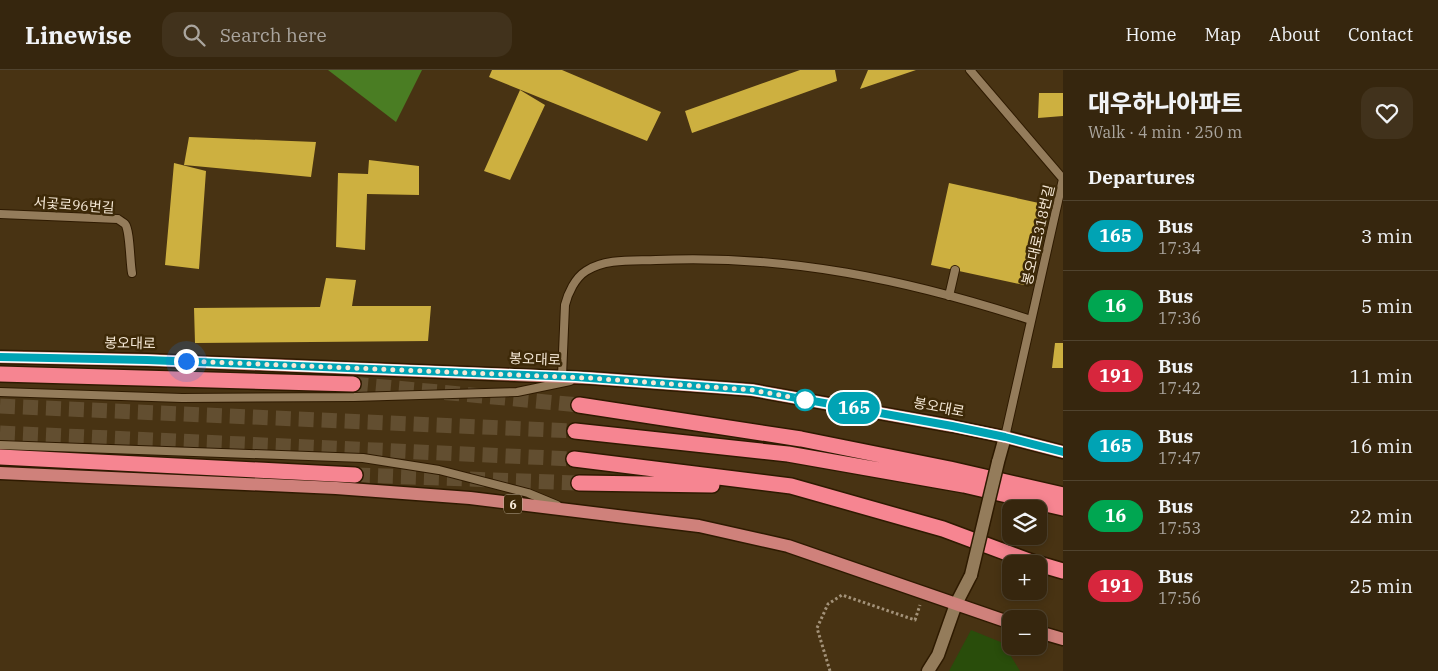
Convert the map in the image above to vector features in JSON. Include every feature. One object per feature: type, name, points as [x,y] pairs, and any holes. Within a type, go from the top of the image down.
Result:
[{"type":"highway","points":[[0,374],[353,384]]},
{"type":"highway","points":[[578,405],[801,439],[950,469],[1063,495]]},
{"type":"highway","points":[[575,431],[788,454],[964,486],[1063,508]]},
{"type":"highway","points":[[0,457],[355,476]]},
{"type":"highway","points":[[574,460],[791,486],[943,529],[1014,555]]},
{"type":"highway","points":[[578,483],[791,486]]},
{"type":"highway","points":[[1047,567],[1063,571]]},
{"type":"main road","name":"봉오대로","points":[[0,357],[147,360],[562,376],[752,390],[1005,437],[1063,452]]},
{"type":"main road","name":"6","points":[[0,473],[336,488],[470,498],[699,526],[788,546],[1002,620]]},
{"type":"main road","points":[[1047,634],[1063,639]]},
{"type":"street","points":[[928,671],[938,655],[956,604],[971,575],[1005,437]]},
{"type":"lane","name":"봉오대로318번길","points":[[970,70],[1063,179],[1005,437]]},
{"type":"lane","name":"서곷로96번길","points":[[0,214],[118,219],[128,230],[129,260],[132,273]]},
{"type":"lane","points":[[562,376],[565,305],[573,284],[585,271],[600,265],[618,262],[696,258],[772,262],[860,274],[980,304],[1032,320]]},
{"type":"lane","points":[[950,296],[955,270]]},
{"type":"lane","points":[[0,392],[182,398],[354,398],[517,392],[590,378]]},
{"type":"lane","points":[[0,445],[363,458],[439,470],[528,494],[575,512]]},
{"type":"path","points":[[830,671],[817,628],[828,604],[842,595],[915,620],[924,593]]},
{"type":"green space","points":[[328,70],[422,70],[396,122]]},
{"type":"green space","points":[[971,630],[1002,643],[1002,655],[1010,655],[1020,671],[949,671]]},
{"type":"building","points":[[492,70],[562,70],[661,112],[647,141],[489,77]]},
{"type":"building","points":[[800,70],[835,70],[837,81],[692,133],[685,111]]},
{"type":"building","points":[[868,70],[916,70],[860,89]]},
{"type":"building","points":[[520,90],[545,105],[510,180],[484,171]]},
{"type":"building","points":[[1039,93],[1063,93],[1063,116],[1038,118]]},
{"type":"building","points":[[189,137],[316,142],[311,177],[184,165]]},
{"type":"building","points":[[369,160],[419,166],[419,195],[367,194],[365,250],[336,247],[338,173],[368,174]]},
{"type":"building","points":[[174,163],[206,171],[199,269],[165,265]]},
{"type":"building","points":[[949,183],[1048,205],[1029,286],[931,265]]},
{"type":"building","points":[[326,278],[356,280],[352,306],[431,306],[428,341],[195,343],[194,308],[320,307]]},
{"type":"building","points":[[1055,343],[1063,343],[1063,368],[1052,368]]},
{"type":"tunnel","points":[[353,384],[579,405]]},
{"type":"tunnel","points":[[0,406],[575,431]]},
{"type":"tunnel","points":[[0,433],[574,459]]},
{"type":"tunnel","points":[[355,475],[579,483]]},
{"type":"bus line","name":"165","points":[[0,357],[147,360],[576,377],[752,390],[952,426],[1063,452]]},
{"type":"route","points":[[186,361],[590,378],[752,390],[807,400],[805,400]]}]
